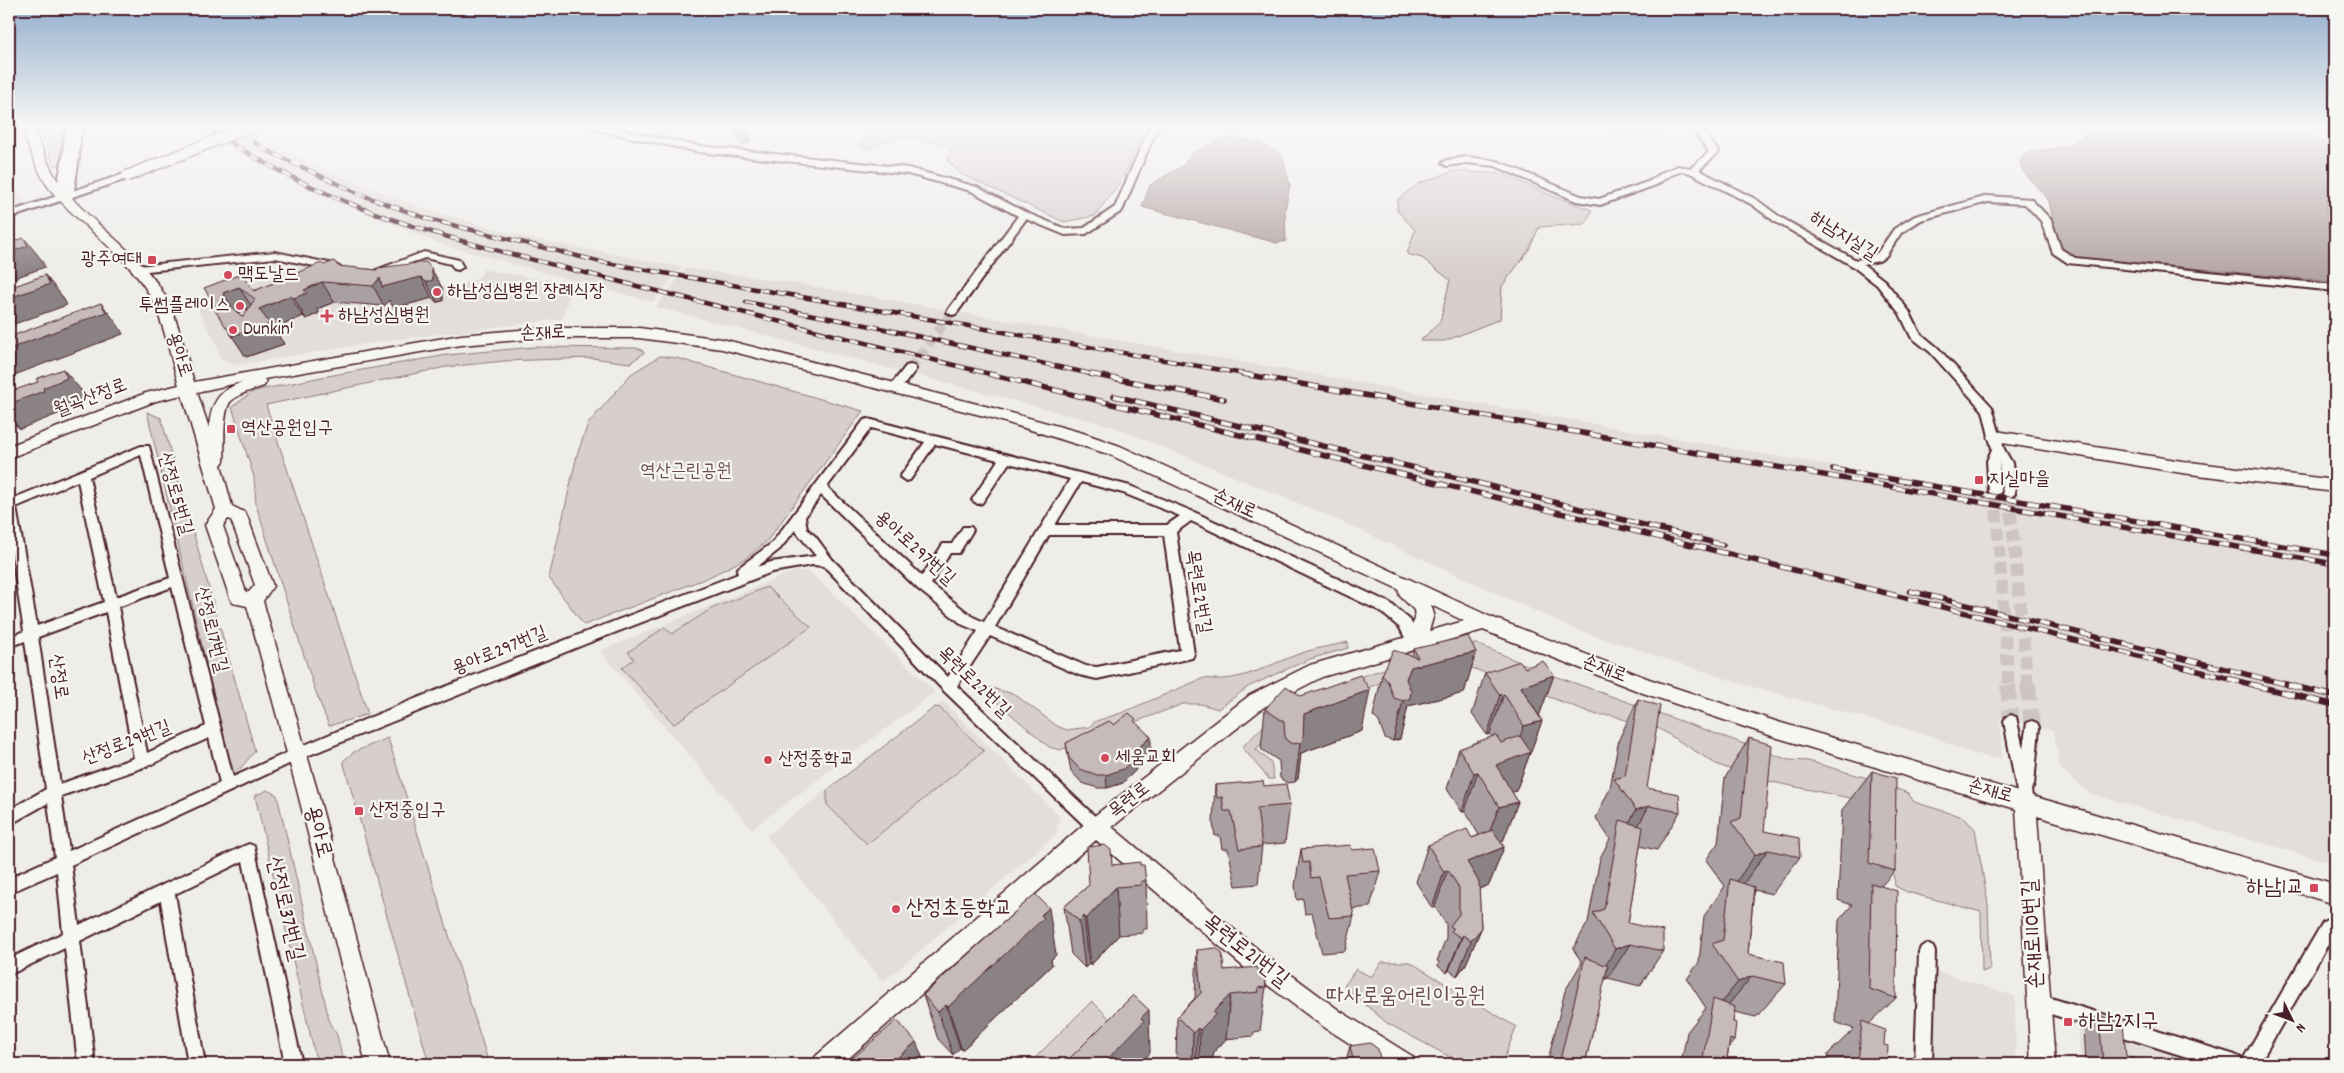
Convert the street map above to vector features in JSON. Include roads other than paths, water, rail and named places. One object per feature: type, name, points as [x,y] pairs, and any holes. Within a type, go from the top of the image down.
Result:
[{"type":"highway","points":[[64,197],[68,176]]},
{"type":"main road","name":"용아로","points":[[49,176],[53,184],[64,197],[152,285],[163,308],[189,388],[216,474],[224,510]]},
{"type":"main road","name":"손재로","points":[[189,388],[461,340],[543,333],[639,333],[722,344],[1033,424],[1114,450],[1484,622],[1643,685],[1787,733],[2335,894]]},
{"type":"main road","points":[[216,474],[219,410],[223,400],[232,393],[284,370]]},
{"type":"main road","name":"월곡산정로","points":[[9,452],[152,397],[189,388]]},
{"type":"main road","points":[[1997,443],[2335,486]]},
{"type":"main road","points":[[224,510],[238,516],[264,586],[254,600],[239,598],[214,525],[224,510]]},
{"type":"main road","points":[[1382,573],[1420,602],[1426,610],[1426,619],[1414,642]]},
{"type":"main road","name":"용아로","points":[[254,600],[297,754],[378,1064]]},
{"type":"main road","name":"목련로","points":[[824,1064],[1096,827],[1257,701],[1317,671],[1373,652],[1484,622]]},
{"type":"main road","name":"손재로110번길","points":[[2026,803],[2043,1064]]},
{"type":"main road","name":"목련로21번길","points":[[1096,827],[1254,961],[1332,1019],[1404,1064]]},
{"type":"street","points":[[9,215],[127,176]]},
{"type":"street","points":[[928,176],[974,189],[1024,215],[1065,232],[1086,231],[1112,214],[1121,204],[1133,176]]},
{"type":"street","points":[[1526,176],[1580,199],[1600,202],[1653,183],[1663,176]]},
{"type":"street","name":"하남지실길","points":[[1705,176],[1754,202],[1777,219],[1855,263],[1881,283],[1905,313],[1915,335],[1934,350],[1988,410],[1997,443],[2006,463],[2009,494]]},
{"type":"street","points":[[1855,263],[1875,259],[1882,254],[1897,231],[1918,218],[1977,204],[1982,200],[1998,199],[2028,201],[2046,220],[2057,251],[2072,262],[2335,288]]},
{"type":"street","points":[[952,312],[1024,215]]},
{"type":"street","points":[[138,269],[275,255],[344,270]]},
{"type":"street","points":[[371,274],[424,255],[455,262],[458,268]]},
{"type":"street","points":[[895,388],[910,369]]},
{"type":"street","name":"목련로2번길","points":[[821,488],[868,424],[1078,476],[1126,489],[1190,515],[1385,607],[1405,624],[1414,642]]},
{"type":"street","points":[[906,477],[932,440]]},
{"type":"street","points":[[1995,492],[1993,461],[1997,443]]},
{"type":"street","name":"산정로5번길","points":[[9,503],[145,449],[178,580]]},
{"type":"street","points":[[978,500],[1006,458]]},
{"type":"street","points":[[82,474],[111,604],[142,762]]},
{"type":"street","points":[[949,687],[987,629],[1078,476]]},
{"type":"street","points":[[718,588],[777,544],[789,535],[810,539],[810,554],[793,562],[779,560],[776,556],[777,544],[821,488]]},
{"type":"street","name":"용아로297번길","points":[[821,488],[923,585],[968,621],[987,629]]},
{"type":"street","name":"산정로","points":[[9,503],[54,792],[73,936],[87,1064]]},
{"type":"street","name":"목련로2번길","points":[[987,629],[1084,671],[1098,673],[1187,654],[1183,616],[1169,530],[1190,515]]},
{"type":"street","name":"목련로22번길","points":[[799,518],[801,530],[828,562],[949,687],[1096,827]]},
{"type":"street","points":[[923,585],[946,548],[955,550],[966,530]]},
{"type":"street","points":[[1047,530],[1169,530]]},
{"type":"street","points":[[718,588],[758,571],[793,562],[812,560],[828,562]]},
{"type":"street","name":"산정로17번길","points":[[9,642],[30,632],[178,580],[228,787]]},
{"type":"street","name":"용아로297번길","points":[[297,754],[583,639],[718,588]]},
{"type":"street","points":[[2011,721],[2026,803]]},
{"type":"street","points":[[2026,803],[2032,727]]},
{"type":"street","name":"산정로29번길","points":[[9,818],[54,792],[142,762],[214,729]]},
{"type":"street","points":[[9,886],[297,754]]},
{"type":"street","name":"산정로37번길","points":[[9,967],[249,851],[294,1064]]},
{"type":"street","points":[[167,891],[197,1064]]},
{"type":"street","points":[[2250,1064],[2329,926]]},
{"type":"street","points":[[1926,1063],[1927,952]]},
{"type":"street","points":[[2038,1002],[2235,1064]]},
{"type":"tunnel","points":[[910,369],[952,312]]},
{"type":"tunnel","points":[[1995,492],[2009,686]]},
{"type":"tunnel","points":[[2009,494],[2028,686]]},
{"type":"tunnel","points":[[2008,685],[2011,721]]},
{"type":"tunnel","points":[[2028,685],[2032,727]]},
{"type":"railway","points":[[290,176],[352,204],[402,222],[505,253],[994,375]]},
{"type":"railway","points":[[321,176],[359,194],[428,219],[601,262],[1250,375]]},
{"type":"railway","points":[[746,302],[866,325],[1096,375]]},
{"type":"railway","points":[[989,374],[1778,566],[2258,686]]},
{"type":"railway","points":[[1090,374],[1224,399]]},
{"type":"railway","points":[[1243,374],[2335,564]]},
{"type":"railway","points":[[1114,396],[1478,483],[1723,545]]},
{"type":"railway","points":[[1833,469],[2335,555]]},
{"type":"railway","points":[[1910,591],[2294,686]]},
{"type":"railway","points":[[2253,685],[2335,705]]},
{"type":"railway","points":[[2288,685],[2335,696]]},
{"type":"place","name":"광주여대","points":[[152,260]]},
{"type":"place","name":"맥도날드","points":[[228,275]]},
{"type":"place","name":"하남성심병원 장례식장","points":[[437,292]]},
{"type":"place","name":"투썸플레이스","points":[[240,306]]},
{"type":"place","name":"하남성심병원","points":[[327,316]]},
{"type":"place","name":"Dunkin'","points":[[233,330]]},
{"type":"place","name":"역산공원입구","points":[[231,429]]},
{"type":"place","name":"지실마을","points":[[1979,480]]},
{"type":"place","name":"세움교회","points":[[1105,758]]},
{"type":"place","name":"산정중학교","points":[[768,760]]},
{"type":"place","name":"산정중입구","points":[[359,811]]},
{"type":"place","name":"하남1교","points":[[2314,888]]},
{"type":"place","name":"산정초등학교","points":[[896,909]]},
{"type":"place","name":"하남2지구","points":[[2068,1022]]},
{"type":"park label","name":"역산근린공원","points":[[686,472]]},
{"type":"park label","name":"따사로움어린이공원","points":[[1406,997]]}]
